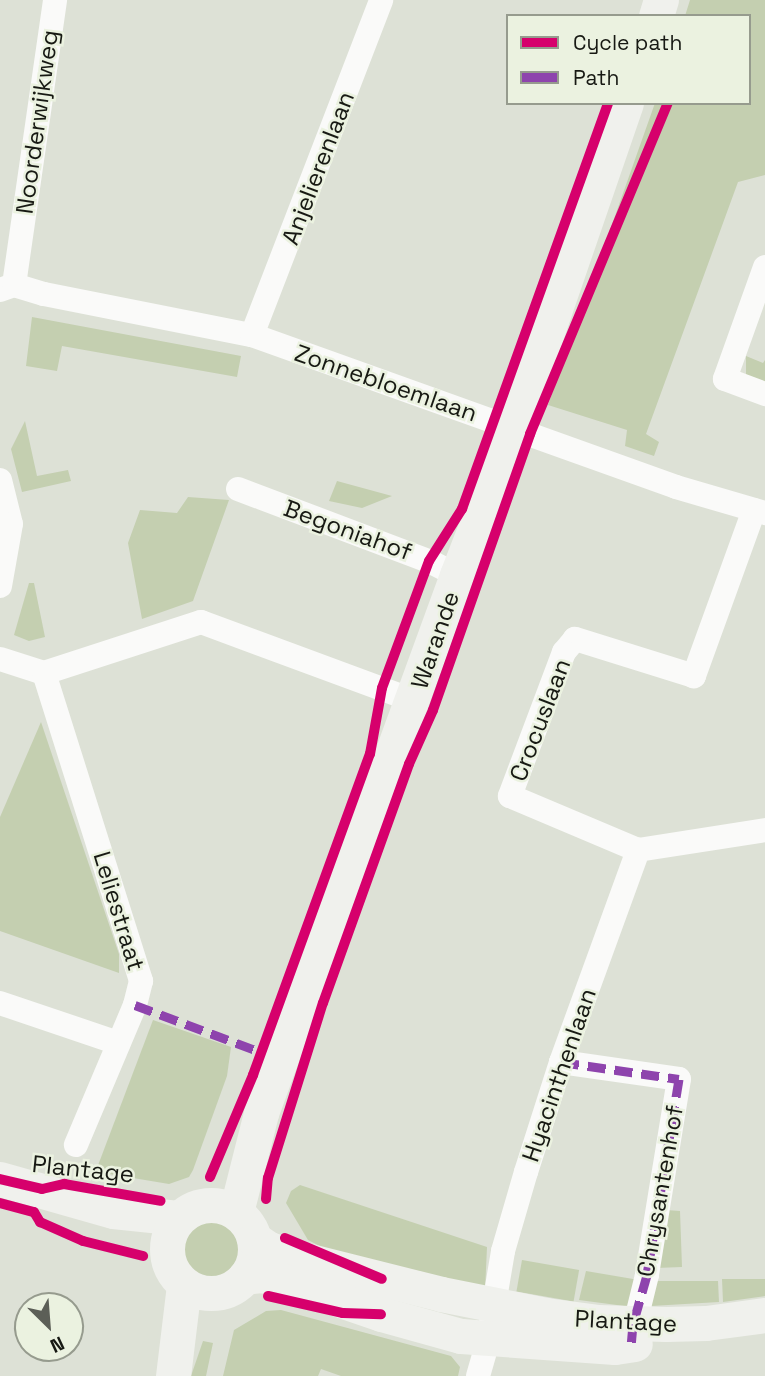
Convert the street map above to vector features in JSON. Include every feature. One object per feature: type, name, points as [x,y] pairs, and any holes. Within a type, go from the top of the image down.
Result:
[{"type":"main road","name":"Warande","points":[[235,1219],[261,1113],[457,575],[514,428],[624,105]]},
{"type":"main road","name":"Plantage","points":[[0,1180],[113,1211],[172,1233]]},
{"type":"main road","name":"Plantage","points":[[0,1203],[144,1239],[172,1233]]},
{"type":"main road","points":[[194,1207],[235,1219],[252,1266],[245,1277],[234,1286],[198,1289],[174,1275],[172,1233],[194,1207]]},
{"type":"main road","name":"Plantage","points":[[235,1219],[269,1249],[298,1258],[632,1334],[765,1315]]},
{"type":"main road","name":"Plantage","points":[[245,1277],[261,1275],[279,1279],[433,1330],[488,1340],[615,1347],[632,1334]]},
{"type":"main road","points":[[173,1376],[198,1289]]},
{"type":"main road","points":[[181,1376],[198,1289]]},
{"type":"street","name":"Noorderwijkweg","points":[[7,287],[55,0]]},
{"type":"street","name":"Anjelierenlaan","points":[[252,335],[381,0]]},
{"type":"street","points":[[765,267],[725,380],[765,394]]},
{"type":"street","name":"Zonnebloemlaan","points":[[7,287],[252,335],[676,487],[760,511]]},
{"type":"street","points":[[0,480],[11,524],[2,570]]},
{"type":"street","name":"Begoniahof","points":[[238,489],[429,561],[457,575]]},
{"type":"street","name":"Crocuslaan","points":[[638,850],[510,796],[564,652],[575,639],[694,676],[760,511]]},
{"type":"street","points":[[0,659],[44,673],[201,622],[412,700]]},
{"type":"street","name":"Leliestraat","points":[[44,673],[141,981],[135,1005],[76,1145]]},
{"type":"street","points":[[638,850],[765,830]]},
{"type":"street","name":"Hyacinthenlaan","points":[[478,1376],[488,1340],[503,1251],[561,1062],[638,850]]},
{"type":"street","points":[[0,1003],[118,1043]]},
{"type":"street","name":"Chrysantenhof","points":[[561,1062],[679,1079],[647,1275],[632,1334]]},
{"type":"green space","points":[[690,0],[765,0],[765,175],[738,182],[646,434],[659,442],[654,456],[625,446],[627,430],[548,405],[654,105],[751,105],[751,14],[686,14]]},
{"type":"green space","points":[[32,317],[241,356],[237,377],[62,346],[57,371],[26,366]]},
{"type":"green space","points":[[746,356],[763,363],[765,360],[765,384],[746,376]]},
{"type":"green space","points":[[25,421],[37,476],[68,470],[71,481],[22,492],[11,449]]},
{"type":"green space","points":[[337,481],[392,496],[362,508],[329,501]]},
{"type":"green space","points":[[188,497],[229,500],[193,601],[142,619],[128,543],[140,510],[177,513]]},
{"type":"green space","points":[[29,583],[34,583],[45,637],[29,641],[14,635]]},
{"type":"green space","points":[[41,722],[119,954],[119,973],[0,931],[0,817]]},
{"type":"green space","points":[[153,1020],[231,1047],[227,1076],[193,1170],[189,1177],[169,1184],[103,1173],[97,1168]]},
{"type":"green space","points":[[300,1185],[487,1247],[485,1291],[337,1255],[308,1240],[286,1203],[291,1191]]},
{"type":"green space","points":[[666,1210],[680,1211],[682,1267],[656,1268]]},
{"type":"green space","points":[[212,1219],[229,1224],[237,1232],[242,1249],[237,1266],[229,1274],[212,1279],[195,1274],[187,1266],[182,1249],[187,1232],[195,1224]]},
{"type":"green space","points":[[522,1260],[579,1270],[574,1302],[516,1292]]},
{"type":"green space","points":[[586,1271],[639,1280],[632,1307],[579,1300]]},
{"type":"green space","points":[[722,1279],[765,1279],[765,1296],[723,1302]]},
{"type":"green space","points":[[655,1281],[718,1281],[719,1302],[651,1306]]},
{"type":"green space","points":[[281,1310],[451,1356],[460,1367],[458,1376],[341,1376],[321,1369],[318,1376],[223,1376],[234,1330],[266,1311]]},
{"type":"green space","points":[[203,1341],[213,1343],[206,1376],[191,1376]]},
{"type":"marked path","points":[[135,1005],[261,1052]]},
{"type":"marked path","points":[[561,1062],[679,1079],[647,1275],[633,1324],[631,1345]]},
{"type":"cycle path","points":[[210,1177],[253,1075],[370,754],[382,688],[429,561],[462,509],[607,105]]},
{"type":"cycle path","points":[[266,1199],[268,1178],[323,1003],[409,764],[433,710],[530,434],[667,105]]},
{"type":"cycle path","points":[[0,1179],[42,1189],[64,1184],[161,1201]]},
{"type":"cycle path","points":[[0,1203],[34,1212],[40,1222],[83,1241],[143,1256]]},
{"type":"cycle path","points":[[285,1238],[382,1279]]},
{"type":"cycle path","points":[[268,1296],[343,1313],[381,1314]]}]
